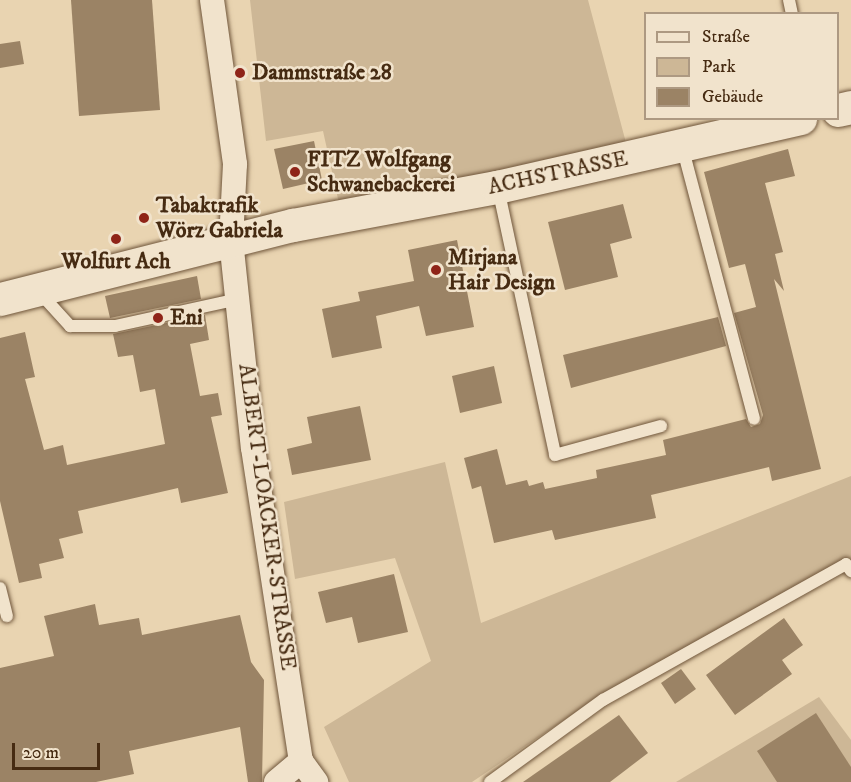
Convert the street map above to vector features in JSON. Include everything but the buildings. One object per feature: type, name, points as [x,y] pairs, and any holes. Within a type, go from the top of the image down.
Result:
[{"type":"main road","name":"ACHSTRASSE","points":[[0,299],[231,240],[497,187],[791,120]]},
{"type":"street","name":"ALBERT-LOACKER-STRASSE","points":[[212,0],[235,164],[231,240],[254,448],[301,761]]},
{"type":"street","points":[[276,782],[301,761],[316,782]]},
{"type":"lane","points":[[682,145],[754,419]]},
{"type":"lane","points":[[497,187],[555,454],[661,426]]},
{"type":"lane","points":[[37,290],[70,326],[115,326],[239,299]]},
{"type":"lane","points":[[490,782],[603,700],[846,564],[851,571]]},
{"type":"lane","points":[[0,588],[7,616]]},
{"type":"green space","points":[[250,0],[588,0],[629,154],[342,217],[323,131],[266,141]]},
{"type":"green space","points":[[445,462],[481,623],[851,476],[851,570],[846,565],[600,696],[472,782],[349,782],[324,727],[431,661],[395,558],[295,579],[284,502]]},
{"type":"green space","points":[[819,697],[851,740],[851,782],[676,782]]},
{"type":"place","name":"Dammstraße 28","points":[[240,73]]},
{"type":"place","name":"FITZ Wolfgang Schwanebackerei","points":[[295,172]]},
{"type":"place","name":"Tabaktrafik Wörz Gabriela","points":[[144,218]]},
{"type":"place","name":"Wolfurt Ach","points":[[116,239]]},
{"type":"place","name":"Mirjana Hair Design","points":[[436,270]]},
{"type":"place","name":"Eni","points":[[158,318]]}]
